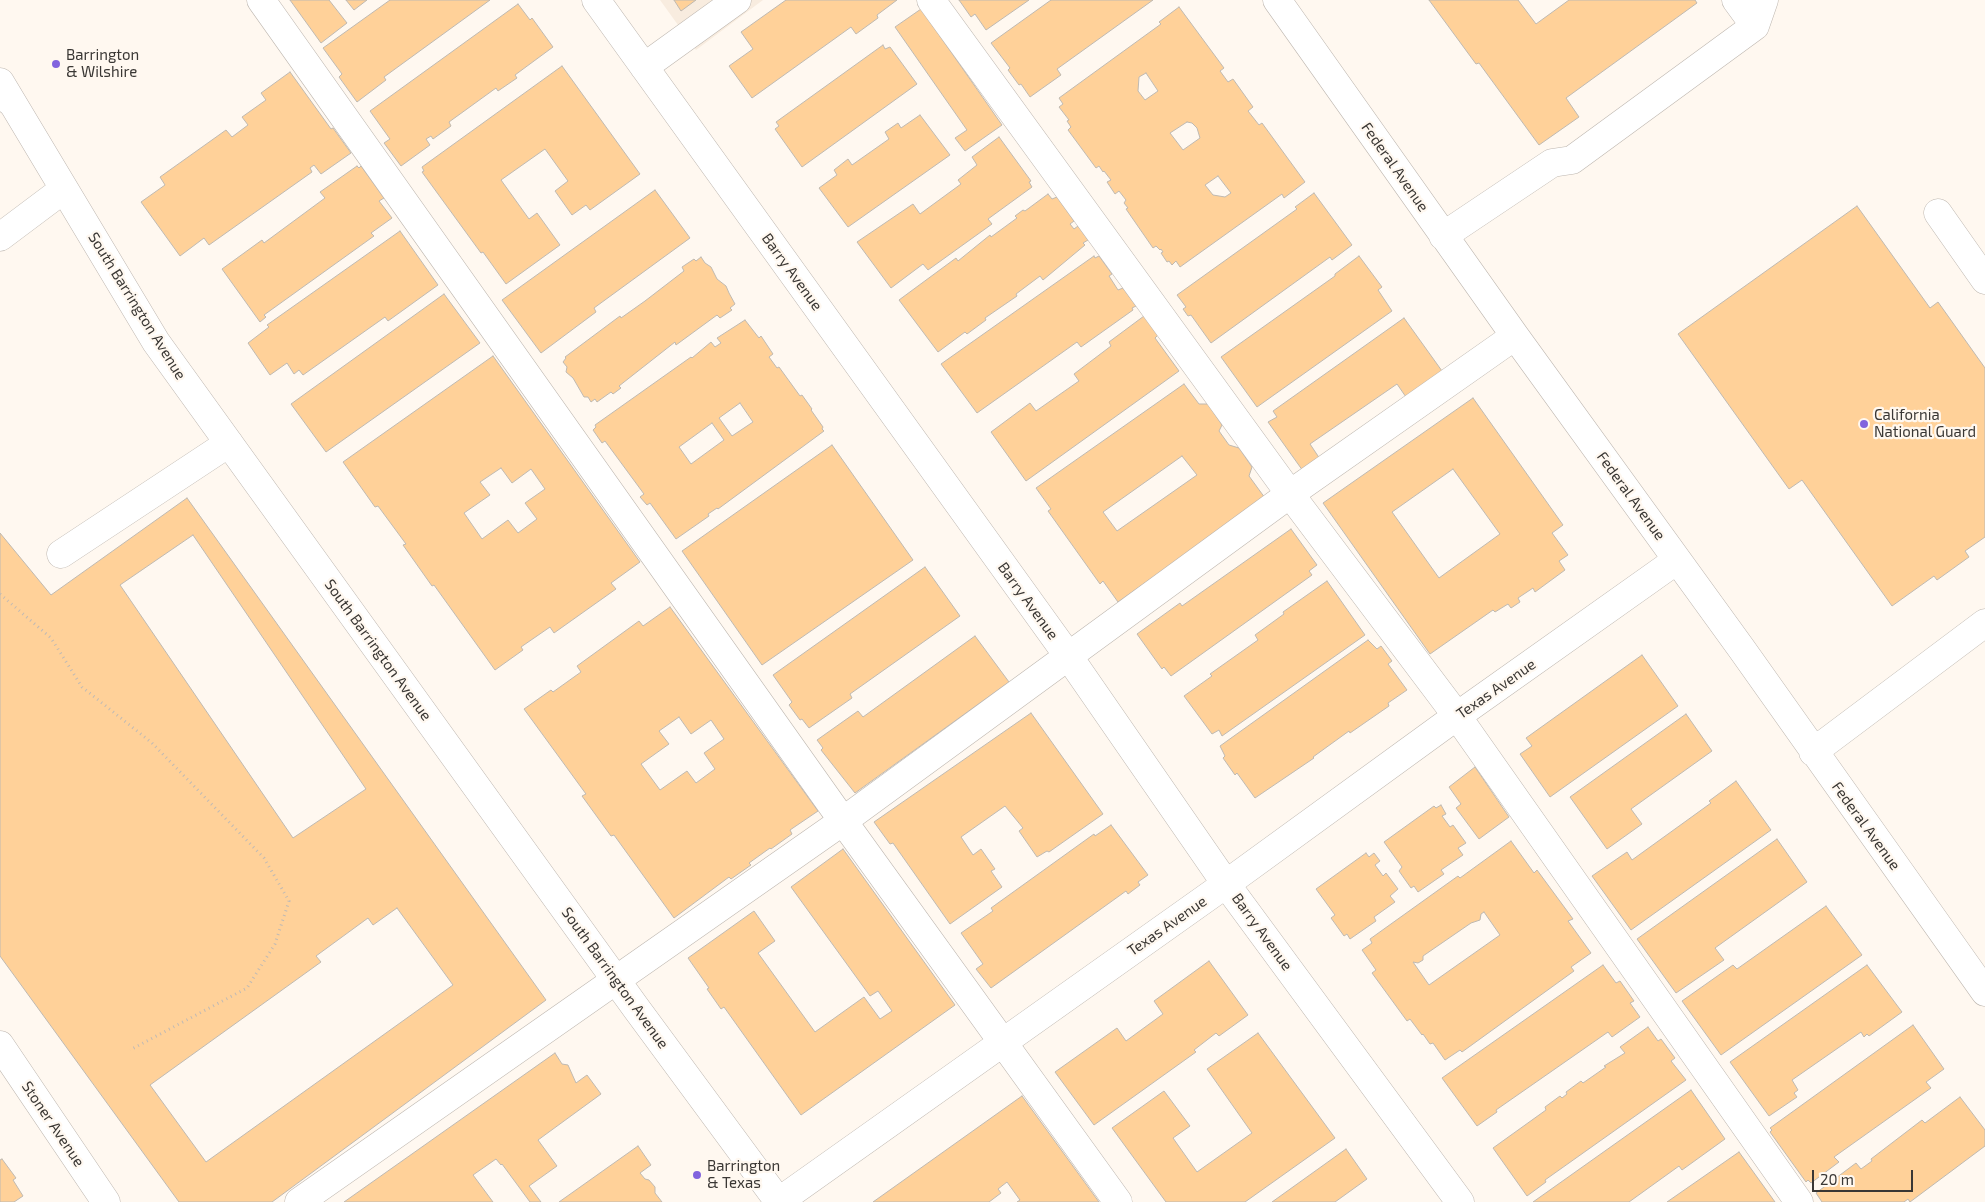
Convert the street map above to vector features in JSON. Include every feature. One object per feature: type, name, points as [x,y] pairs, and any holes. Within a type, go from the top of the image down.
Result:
[{"type":"street","points":[[261,0],[843,821],[1118,1202]]},
{"type":"street","name":"Barry Avenue","points":[[596,0],[1069,657],[1226,884],[1460,1202]]},
{"type":"street","points":[[644,67],[737,0]]},
{"type":"street","points":[[931,0],[1290,494],[1457,716],[1799,1202]]},
{"type":"street","name":"Federal Avenue","points":[[1276,0],[1985,992]]},
{"type":"street","points":[[1736,0],[1755,26]]},
{"type":"street","points":[[1444,236],[1552,163],[1572,160],[1755,26],[1764,0]]},
{"type":"street","name":"South Barrington Avenue","points":[[4,92],[156,342],[615,980],[779,1202]]},
{"type":"street","points":[[0,237],[64,189]]},
{"type":"street","points":[[1938,213],[1985,280]]},
{"type":"street","points":[[299,1202],[843,821],[1290,494],[1515,336]]},
{"type":"street","points":[[61,554],[229,443]]},
{"type":"street","name":"Texas Avenue","points":[[779,1202],[1677,560]]},
{"type":"street","points":[[1814,752],[1985,623]]},
{"type":"street","name":"Stoner Avenue","points":[[0,1045],[106,1202]]},
{"type":"path","points":[[0,594],[51,638],[82,687],[152,743],[264,858],[289,901],[275,944],[247,988],[130,1050]]},
{"type":"shaded area","points":[[660,0],[763,0],[696,50]]},
{"type":"building","points":[[290,0],[329,0],[347,23],[321,43]]},
{"type":"building","points":[[346,0],[367,0],[354,10]]},
{"type":"building","points":[[390,0],[490,0],[384,77],[386,80],[357,102],[339,77],[342,74],[323,48]]},
{"type":"building","points":[[674,0],[696,0],[681,11]]},
{"type":"building","points":[[786,0],[897,0],[877,15],[878,18],[856,34],[851,27],[752,98],[729,66],[753,49],[741,32]]},
{"type":"building","points":[[959,0],[1029,0],[986,30],[975,14],[971,17]]},
{"type":"building","points":[[1051,0],[1153,0],[1057,69],[1061,75],[1030,97],[1008,70],[1010,68],[991,43]]},
{"type":"building","points":[[1429,0],[1518,0],[1536,24],[1569,0],[1695,0],[1697,3],[1566,98],[1579,117],[1539,145],[1479,63],[1476,64]]},
{"type":"building","points":[[518,4],[530,20],[532,18],[553,47],[515,75],[517,78],[498,91],[496,88],[449,122],[451,126],[433,139],[431,136],[426,139],[430,145],[401,166],[384,143],[390,139],[370,111]]},
{"type":"building","points":[[1179,7],[1224,68],[1220,71],[1228,82],[1233,79],[1253,107],[1248,111],[1259,125],[1262,123],[1305,182],[1284,198],[1282,194],[1180,267],[1176,261],[1172,265],[1169,261],[1167,262],[1161,253],[1163,252],[1161,249],[1156,246],[1153,248],[1126,209],[1128,208],[1124,203],[1126,200],[1119,191],[1115,194],[1107,182],[1111,180],[1099,166],[1096,168],[1068,130],[1071,127],[1067,121],[1069,120],[1059,107],[1063,104],[1059,98],[1161,24],[1159,22]],"holes":[[[1146,73],[1158,91],[1145,100],[1138,91],[1139,77]],[[1187,122],[1192,123],[1197,128],[1200,138],[1183,150],[1170,133]],[[1218,176],[1231,193],[1225,197],[1213,195],[1205,185]]]},
{"type":"building","points":[[921,9],[1002,125],[965,151],[955,138],[967,130],[895,27]]},
{"type":"building","points":[[883,45],[885,49],[890,47],[917,84],[802,167],[775,129],[779,126],[776,122]]},
{"type":"building","points":[[562,66],[640,174],[590,210],[586,205],[572,215],[555,191],[568,181],[545,149],[501,180],[529,219],[537,213],[560,245],[506,284],[422,172],[424,171],[422,167]]},
{"type":"building","points":[[290,72],[331,129],[333,128],[351,153],[321,174],[314,165],[310,168],[312,172],[209,245],[204,238],[180,256],[141,202],[165,185],[160,177],[226,130],[232,137],[248,125],[242,117],[266,100],[261,93]]},
{"type":"building","points":[[920,115],[950,155],[848,227],[819,188],[837,175],[834,170],[848,159],[852,165],[889,139],[885,132],[898,123],[901,128]]},
{"type":"building","points":[[999,137],[1031,181],[1029,182],[1032,187],[988,219],[992,224],[928,270],[923,264],[891,288],[857,242],[913,204],[920,214],[961,184],[958,180],[977,165],[972,157]]},
{"type":"building","points":[[357,166],[359,168],[361,166],[384,198],[379,201],[392,218],[371,233],[374,236],[264,315],[266,317],[260,322],[222,269],[262,240],[264,243],[325,198],[320,192]]},
{"type":"building","points":[[655,190],[690,238],[594,308],[596,312],[541,353],[502,300]]},
{"type":"building","points":[[1314,193],[1352,245],[1332,260],[1330,257],[1211,343],[1191,315],[1188,316],[1183,309],[1186,307],[1177,295],[1297,209],[1295,207]]},
{"type":"building","points":[[1048,194],[1052,199],[1057,197],[1074,221],[1070,224],[1074,229],[1078,226],[1088,240],[1083,243],[1085,245],[1043,280],[1040,276],[1016,294],[1017,296],[985,318],[986,320],[967,334],[965,332],[938,352],[899,300],[956,258],[958,261],[990,235],[991,237],[1017,218],[1015,216],[1023,210],[1025,211]]},
{"type":"building","name":"California National Guard","points":[[1857,206],[1930,308],[1938,302],[1985,368],[1985,537],[1965,551],[1969,557],[1937,580],[1934,576],[1892,606],[1802,480],[1789,489],[1678,334]]},
{"type":"building","points":[[400,231],[438,285],[388,321],[385,317],[303,375],[299,370],[294,374],[287,363],[270,375],[248,343],[269,327],[267,325]]},
{"type":"building","points":[[1094,256],[1095,258],[1099,256],[1112,274],[1109,276],[1118,290],[1123,288],[1136,306],[1081,347],[1077,342],[977,413],[941,364]]},
{"type":"building","points":[[1359,256],[1382,287],[1378,290],[1392,311],[1257,407],[1221,357],[1335,276],[1335,274]]},
{"type":"building","points":[[701,257],[711,267],[717,279],[726,286],[735,304],[730,308],[732,310],[720,318],[717,315],[676,345],[675,342],[619,386],[621,388],[613,394],[611,392],[597,402],[595,399],[591,402],[588,397],[584,397],[573,378],[566,372],[567,367],[563,362],[565,357],[684,271],[682,267]]},
{"type":"building","points":[[444,294],[480,343],[326,452],[291,404]]},
{"type":"building","points":[[1144,316],[1158,335],[1155,338],[1179,371],[1026,481],[991,432],[1030,403],[1036,411],[1079,381],[1074,374],[1111,346],[1109,342]]},
{"type":"building","points":[[1404,318],[1442,371],[1406,397],[1397,384],[1310,444],[1320,459],[1303,471],[1268,422],[1277,417],[1273,411]]},
{"type":"building","points":[[745,320],[759,338],[761,336],[773,354],[769,357],[777,368],[779,367],[800,396],[802,395],[824,431],[676,539],[650,503],[647,505],[640,497],[644,494],[605,441],[602,443],[593,430],[596,427],[595,425],[692,358],[711,342],[715,347],[721,343],[717,338]],"holes":[[[740,403],[753,422],[732,436],[719,418]],[[712,423],[724,440],[691,464],[679,447]]]},
{"type":"building","points":[[493,356],[640,562],[611,583],[616,589],[554,633],[550,627],[521,647],[523,650],[495,670],[403,545],[406,544],[378,506],[375,507],[343,462]],"holes":[[[501,468],[512,483],[531,469],[545,489],[525,503],[537,519],[518,533],[508,520],[482,539],[464,513],[490,495],[480,482]]]},
{"type":"building","points":[[1184,384],[1199,404],[1208,404],[1222,425],[1219,431],[1229,445],[1239,448],[1252,467],[1249,476],[1265,498],[1118,602],[1103,581],[1100,584],[1048,511],[1051,509],[1036,488]],"holes":[[[1182,456],[1197,475],[1117,531],[1103,512]]]},
{"type":"building","points":[[1473,398],[1563,525],[1552,533],[1568,555],[1559,561],[1565,570],[1535,592],[1533,588],[1518,598],[1520,602],[1511,608],[1508,604],[1495,612],[1493,610],[1430,654],[1323,503]],"holes":[[[1453,469],[1500,534],[1439,578],[1392,512]]]},
{"type":"building","points":[[832,445],[913,560],[762,665],[682,551]]},
{"type":"building","points":[[187,498],[546,1000],[272,1202],[179,1202],[0,956],[0,533],[51,595]]},
{"type":"building","points":[[1291,529],[1317,565],[1309,571],[1312,575],[1171,676],[1164,667],[1162,669],[1137,634],[1180,603],[1182,606]]},
{"type":"building","points":[[193,535],[366,789],[293,838],[120,585]]},
{"type":"building","points":[[925,567],[960,616],[850,694],[852,698],[809,728],[802,719],[800,720],[789,705],[792,702],[773,675]]},
{"type":"building","points":[[1327,581],[1365,635],[1222,736],[1219,730],[1212,734],[1184,696],[1212,676],[1210,674],[1258,640],[1255,635],[1284,614],[1283,612]]},
{"type":"building","points":[[670,607],[818,811],[790,830],[792,834],[749,863],[751,865],[731,879],[729,877],[674,918],[614,835],[611,836],[582,796],[586,794],[524,709],[551,690],[553,692],[581,672],[577,666],[639,621],[643,626]],"holes":[[[679,717],[691,734],[711,720],[724,739],[704,753],[715,769],[696,783],[687,771],[660,790],[641,764],[669,744],[659,731]]]},
{"type":"building","points":[[975,636],[1009,682],[855,793],[821,750],[823,748],[817,740],[858,711],[863,717]]},
{"type":"building","points":[[1368,640],[1377,649],[1381,646],[1392,661],[1388,664],[1407,690],[1388,703],[1389,706],[1350,733],[1349,731],[1314,758],[1255,798],[1237,773],[1235,775],[1223,758],[1225,756],[1220,746]]},
{"type":"building","points":[[1642,655],[1678,706],[1550,797],[1520,754],[1532,746],[1526,738]]},
{"type":"building","points":[[1031,713],[1103,814],[1049,852],[1047,851],[1037,857],[1019,831],[1023,828],[1005,806],[961,837],[973,855],[981,849],[995,869],[991,871],[1002,887],[950,924],[893,843],[890,844],[874,822]]},
{"type":"building","points":[[1686,714],[1712,751],[1631,809],[1642,824],[1607,849],[1570,797]]},
{"type":"building","points":[[1475,767],[1509,817],[1479,839],[1456,808],[1461,804],[1449,787]]},
{"type":"building","points":[[1736,781],[1771,830],[1631,930],[1592,876],[1627,852],[1632,860],[1711,803],[1709,801]]},
{"type":"building","points":[[1441,805],[1446,814],[1442,816],[1450,827],[1453,825],[1466,843],[1458,848],[1463,855],[1441,870],[1444,874],[1418,892],[1414,886],[1411,888],[1399,871],[1402,867],[1384,842],[1434,806],[1436,808]]},
{"type":"building","points":[[1111,825],[1148,875],[1138,882],[1140,885],[1128,894],[1126,891],[991,988],[976,969],[983,964],[961,933],[993,911],[991,908],[1094,834],[1095,836]]},
{"type":"building","points":[[1777,839],[1807,882],[1715,948],[1724,960],[1676,993],[1637,939]]},
{"type":"building","points":[[1511,841],[1534,873],[1537,870],[1573,919],[1568,921],[1591,953],[1571,967],[1574,971],[1462,1052],[1460,1050],[1445,1060],[1433,1043],[1430,1044],[1410,1019],[1407,1021],[1372,973],[1376,970],[1362,950],[1372,943],[1370,939],[1458,876],[1460,878]],"holes":[[[1484,912],[1500,935],[1429,985],[1413,962],[1418,963],[1423,960],[1423,956],[1471,923],[1480,920],[1481,914]]]},
{"type":"building","points":[[843,849],[955,1005],[801,1115],[724,1007],[721,1009],[688,958],[754,911],[775,941],[758,953],[815,1032],[864,997],[880,1019],[892,1011],[878,991],[870,996],[791,887]]},
{"type":"building","points":[[1366,853],[1369,857],[1374,853],[1380,861],[1375,865],[1383,876],[1386,873],[1398,889],[1390,896],[1395,902],[1374,917],[1376,921],[1350,939],[1347,934],[1344,936],[1331,918],[1335,915],[1316,889]]},
{"type":"building","points":[[1826,906],[1862,955],[1721,1055],[1682,1001],[1733,965],[1737,969]]},
{"type":"building","points":[[397,908],[453,985],[206,1162],[150,1085],[321,962],[316,956],[368,918],[373,925]]},
{"type":"building","points":[[1209,961],[1248,1015],[1219,1036],[1216,1033],[1194,1050],[1196,1052],[1094,1125],[1055,1072],[1117,1028],[1126,1041],[1163,1014],[1154,1001]]},
{"type":"building","points":[[1603,965],[1616,983],[1620,981],[1634,1001],[1630,1003],[1640,1017],[1612,1037],[1608,1032],[1496,1110],[1497,1112],[1477,1126],[1442,1078]]},
{"type":"building","points":[[1867,965],[1902,1012],[1869,1036],[1867,1034],[1864,1037],[1861,1032],[1792,1080],[1798,1090],[1794,1093],[1797,1097],[1769,1116],[1730,1062]]},
{"type":"building","points":[[1913,1025],[1944,1069],[1926,1082],[1931,1088],[1834,1157],[1839,1162],[1811,1183],[1808,1180],[1806,1182],[1770,1132],[1772,1130],[1770,1128]]},
{"type":"building","points":[[1648,1027],[1658,1041],[1661,1039],[1675,1058],[1671,1061],[1686,1080],[1545,1180],[1546,1182],[1527,1196],[1493,1148],[1546,1110],[1545,1107],[1560,1096],[1562,1098],[1567,1094],[1566,1092],[1581,1081],[1583,1083],[1606,1067],[1604,1066],[1625,1053],[1620,1047]]},
{"type":"building","points":[[1258,1033],[1335,1138],[1245,1202],[1166,1202],[1112,1128],[1164,1091],[1190,1126],[1173,1138],[1197,1172],[1252,1133],[1207,1069]]},
{"type":"building","points":[[555,1053],[562,1064],[568,1065],[576,1083],[587,1075],[601,1094],[538,1140],[557,1166],[529,1186],[541,1202],[530,1202],[502,1164],[496,1159],[473,1175],[493,1202],[344,1202]]},
{"type":"building","points":[[1691,1090],[1725,1139],[1682,1170],[1679,1166],[1629,1202],[1533,1202]]},
{"type":"building","points":[[1022,1096],[1099,1202],[1017,1202],[1020,1200],[1007,1182],[998,1189],[1001,1193],[989,1202],[873,1202]]},
{"type":"building","points":[[1960,1097],[1985,1130],[1985,1146],[1910,1202],[1908,1199],[1904,1202],[1822,1202],[1816,1193],[1856,1163],[1861,1169],[1872,1161],[1871,1159],[1922,1120],[1925,1123]]},
{"type":"building","points":[[638,1146],[651,1165],[640,1173],[655,1187],[655,1193],[662,1202],[559,1202]]},
{"type":"building","points":[[1346,1149],[1367,1179],[1335,1202],[1272,1202]]},
{"type":"building","points":[[1739,1152],[1775,1202],[1667,1202]]},
{"type":"building","points":[[2,1159],[16,1178],[13,1180],[23,1196],[14,1202],[0,1202],[0,1160]]},
{"type":"place","name":"Barrington & Wilshire","points":[[56,64]]},
{"type":"place","name":"California National Guard","points":[[1864,424]]},
{"type":"place","name":"Barrington & Texas","points":[[697,1175]]}]
